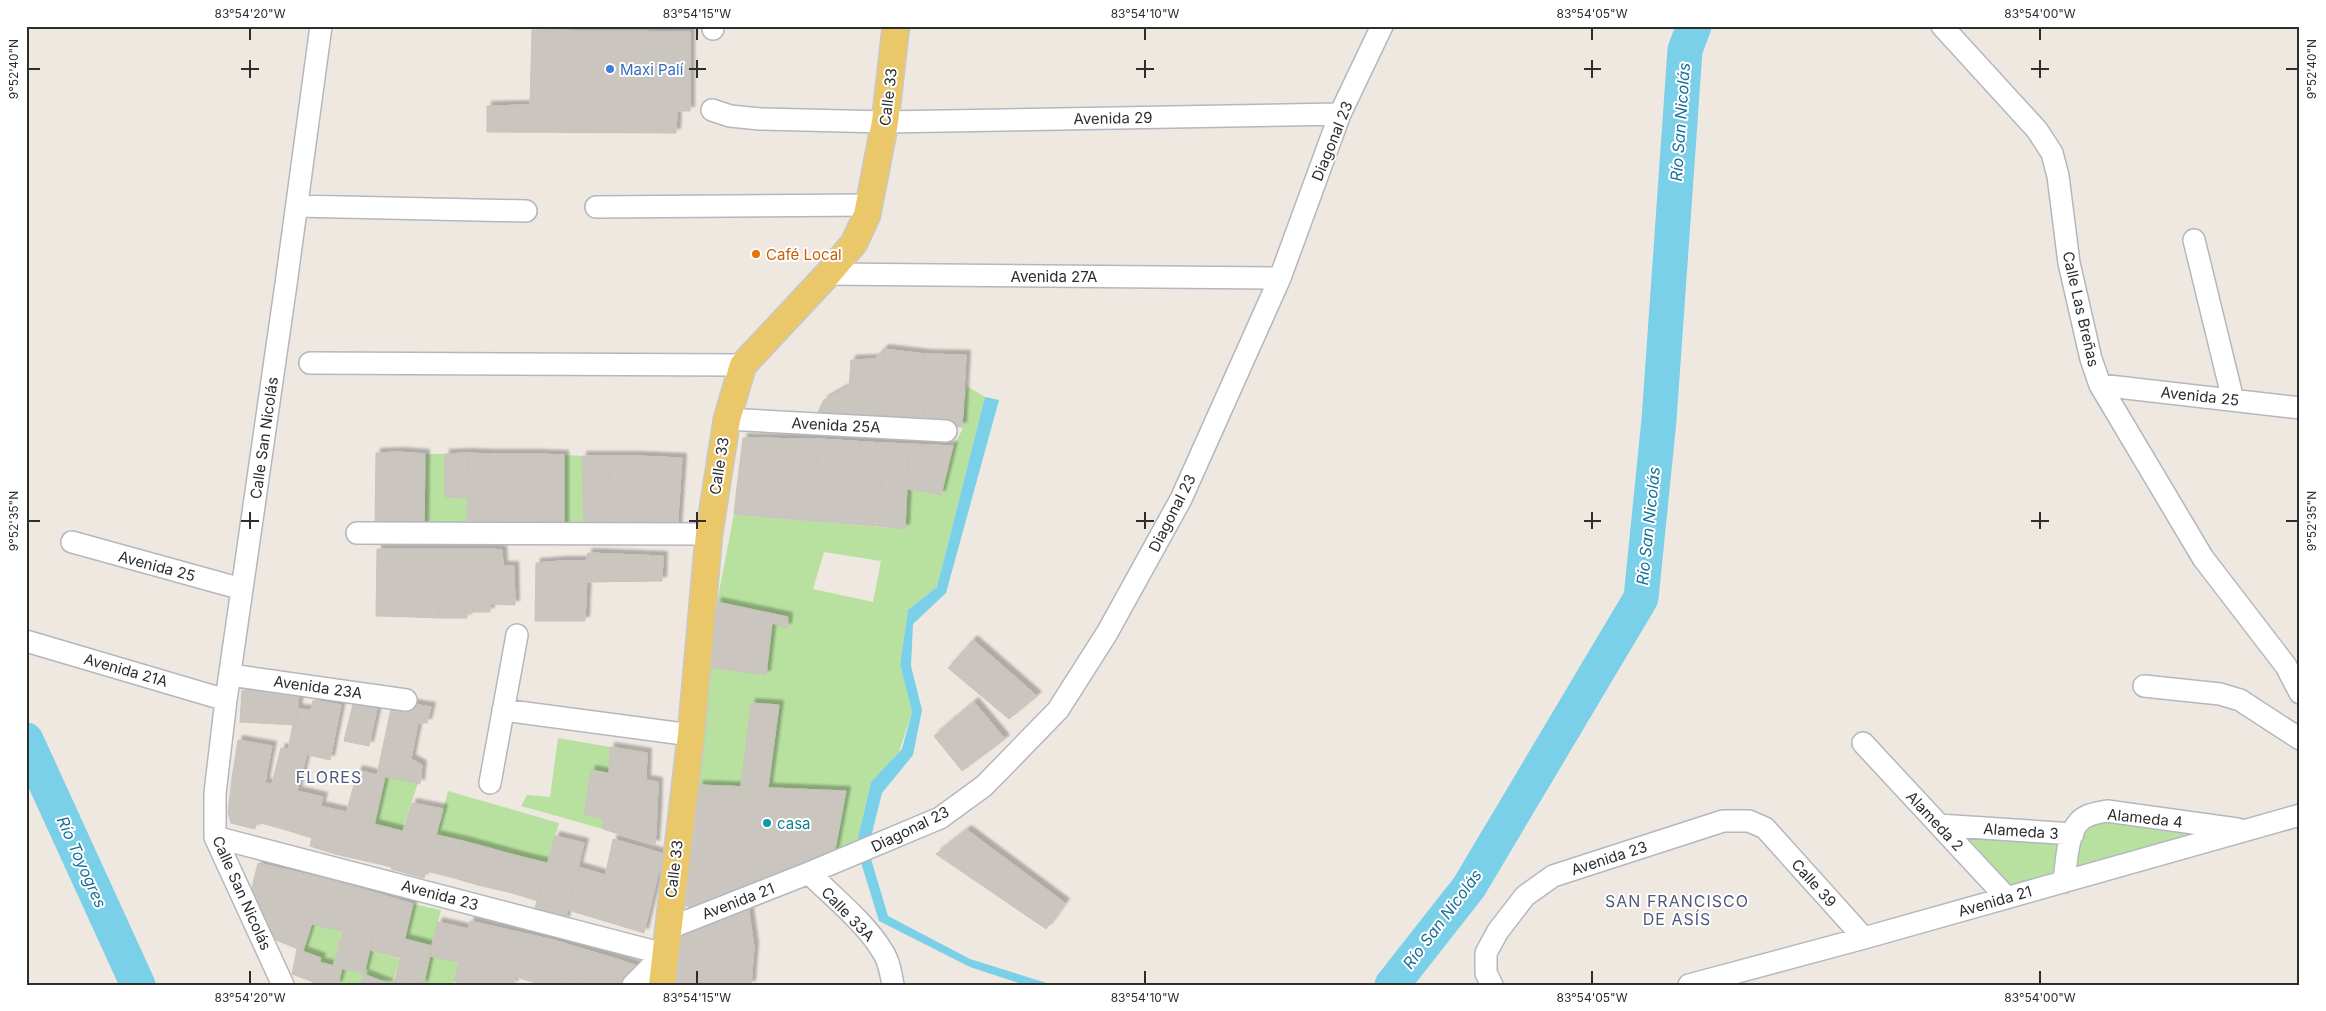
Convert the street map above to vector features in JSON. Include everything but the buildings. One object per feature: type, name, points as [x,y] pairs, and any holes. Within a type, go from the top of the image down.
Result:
[{"type":"main road","name":"Calle 33","points":[[662,985],[692,735],[709,534],[727,420],[743,365],[828,274],[854,243],[867,215],[886,122],[896,26]]},
{"type":"street","name":"Calle San Nicolás","points":[[283,985],[215,837],[215,794],[226,700],[321,26]]},
{"type":"street","name":"Diagonal 23","points":[[809,874],[940,818],[984,786],[1058,710],[1108,633],[1181,499],[1280,278],[1340,114],[1382,26]]},
{"type":"street","name":"Calle Las Breñas","points":[[1942,26],[2038,130],[2052,153],[2058,176],[2069,262],[2091,359],[2100,385],[2203,558],[2286,666],[2300,693]]},
{"type":"street","name":"Avenida 29","points":[[712,110],[730,116],[886,122],[1340,114]]},
{"type":"street","points":[[596,207],[869,205]]},
{"type":"street","points":[[297,206],[526,212]]},
{"type":"street","points":[[2194,240],[2233,400]]},
{"type":"street","name":"Avenida 27A","points":[[828,274],[1280,278]]},
{"type":"street","points":[[310,363],[743,365]]},
{"type":"street","name":"Avenida 25","points":[[2100,385],[2300,408]]},
{"type":"street","name":"Avenida 25A","points":[[727,420],[946,430]]},
{"type":"street","points":[[357,533],[709,534]]},
{"type":"street","name":"Avenida 25","points":[[72,542],[242,589]]},
{"type":"street","points":[[490,783],[517,635]]},
{"type":"street","name":"Avenida 21A","points":[[26,641],[226,700]]},
{"type":"street","name":"Avenida 23A","points":[[230,675],[406,700]]},
{"type":"street","points":[[2144,686],[2220,694],[2240,700],[2300,739]]},
{"type":"street","points":[[503,710],[692,735]]},
{"type":"street","name":"Alameda 2","points":[[1863,744],[2006,898]]},
{"type":"street","name":"Alameda 4","points":[[2064,882],[2073,834],[2077,823],[2089,815],[2107,811],[2245,830]]},
{"type":"street","name":"Avenida 21","points":[[1688,985],[1864,938],[2300,815]]},
{"type":"street","name":"Avenida 23","points":[[1492,985],[1486,972],[1486,953],[1498,931],[1525,896],[1554,876],[1723,821],[1749,821],[1764,828]]},
{"type":"street","name":"Alameda 3","points":[[1938,825],[2073,834]]},
{"type":"street","name":"Calle 39","points":[[1764,828],[1864,938]]},
{"type":"street","name":"Avenida 23","points":[[215,837],[666,942]]},
{"type":"street","name":"Avenida 21","points":[[666,942],[809,874]]},
{"type":"street","name":"Calle 33A","points":[[809,874],[866,930],[884,952],[891,971],[893,985]]},
{"type":"street","points":[[633,985],[666,942]]},
{"type":"green space","points":[[967,386],[985,397],[937,587],[908,610],[900,665],[912,712],[899,752],[871,782],[856,846],[834,855],[846,791],[768,788],[779,705],[747,702],[751,703],[741,786],[699,785],[708,667],[766,674],[772,623],[788,617],[717,602],[734,514],[905,529],[907,489],[940,495],[951,451],[962,430]],"holes":[[[824,552],[881,561],[873,602],[813,589]]]},
{"type":"green space","points":[[425,454],[445,454],[445,497],[468,498],[467,529],[424,527]]},
{"type":"green space","points":[[564,455],[582,456],[584,528],[564,529]]},
{"type":"green space","points":[[558,738],[610,747],[609,773],[591,770],[584,814],[603,819],[603,829],[521,806],[527,795],[550,797]]},
{"type":"green space","points":[[385,777],[418,783],[402,831],[374,824]]},
{"type":"green space","points":[[448,791],[559,823],[547,863],[437,835]]},
{"type":"green space","points":[[2092,819],[2223,832],[2076,873],[2077,841]]},
{"type":"green space","points":[[1951,832],[2065,839],[2061,877],[2007,892]]},
{"type":"green space","points":[[413,904],[441,910],[432,946],[405,939]]},
{"type":"green space","points":[[312,924],[342,931],[333,966],[319,962],[303,951]]},
{"type":"green space","points":[[370,950],[400,959],[392,985],[364,974],[360,985],[338,984],[342,968],[364,973]]},
{"type":"green space","points":[[429,956],[459,962],[453,985],[424,985]]},
{"type":"water","points":[[985,397],[999,400],[946,593],[913,624],[911,666],[922,710],[913,755],[882,793],[868,849],[888,916],[970,959],[1053,985],[1025,985],[970,967],[879,921],[856,846],[871,782],[902,749],[912,712],[900,665],[908,610],[937,587]]},
{"type":"waterway","name":"Río San Nicolás","points":[[1392,985],[1469,887],[1641,598],[1659,420],[1685,50],[1694,26]]},
{"type":"waterway","name":"Río Toyogres","points":[[26,740],[138,985]]},
{"type":"place","name":"Maxi Palí","points":[[610,69]]},
{"type":"place","name":"Café Local","points":[[756,254]]},
{"type":"place","name":"casa","points":[[767,823]]},
{"type":"district","name":"FLORES","points":[[329,777]]},
{"type":"district","name":"SAN FRANCISCO DE ASÍS","points":[[1677,910]]}]
